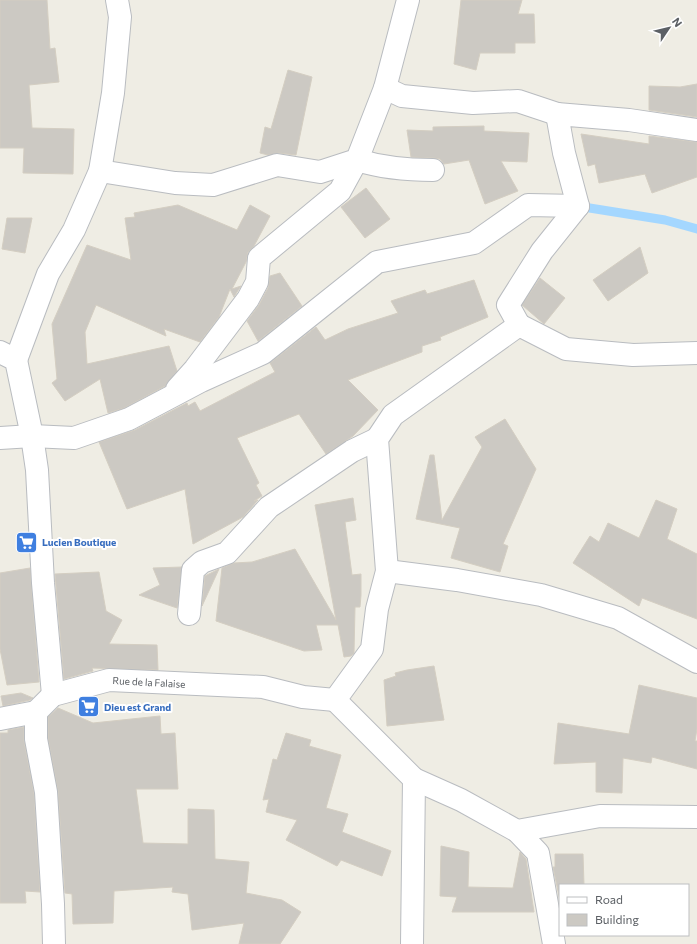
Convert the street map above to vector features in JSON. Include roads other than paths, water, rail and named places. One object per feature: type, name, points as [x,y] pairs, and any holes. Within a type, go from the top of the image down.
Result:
[{"type":"street","points":[[0,719],[36,712],[53,695],[43,583],[37,470],[32,436],[8,356],[48,274],[74,230],[100,171],[113,93],[120,17],[117,0]]},
{"type":"street","points":[[168,398],[196,369],[248,299],[257,282],[259,258],[340,191],[357,160],[385,88],[408,0]]},
{"type":"street","points":[[385,88],[402,96],[473,103],[518,101],[557,114],[629,120],[697,130]]},
{"type":"street","points":[[557,114],[564,153],[578,206]]},
{"type":"street","points":[[100,171],[175,183],[213,185],[276,165],[320,172],[357,160],[388,168],[433,170]]},
{"type":"street","points":[[0,438],[32,436],[74,438],[128,419],[168,398],[263,353],[377,262],[474,243],[528,205],[578,206]]},
{"type":"street","points":[[578,206],[542,251],[508,305],[520,325],[566,349],[633,356],[697,353]]},
{"type":"street","points":[[189,614],[193,570],[202,562],[226,553],[269,507],[352,451],[377,439],[393,415],[520,325]]},
{"type":"street","points":[[377,439],[387,571],[378,609],[372,649],[335,700],[414,778],[461,800],[518,830],[538,853],[554,944]]},
{"type":"street","points":[[387,571],[457,580],[541,595],[618,618],[697,662]]},
{"type":"street","name":"Rue de la Falaise","points":[[53,695],[109,680],[263,687],[303,697],[335,700]]},
{"type":"street","points":[[36,712],[36,739],[46,792],[54,944]]},
{"type":"street","points":[[412,944],[414,778]]},
{"type":"street","points":[[518,830],[600,816],[697,817]]},
{"type":"waterway","points":[[577,206],[665,220],[697,229]]},
{"type":"place","name":"Lucien Boutique","points":[[26,542]]},
{"type":"place","name":"Dieu est Grand","points":[[88,707]]}]
